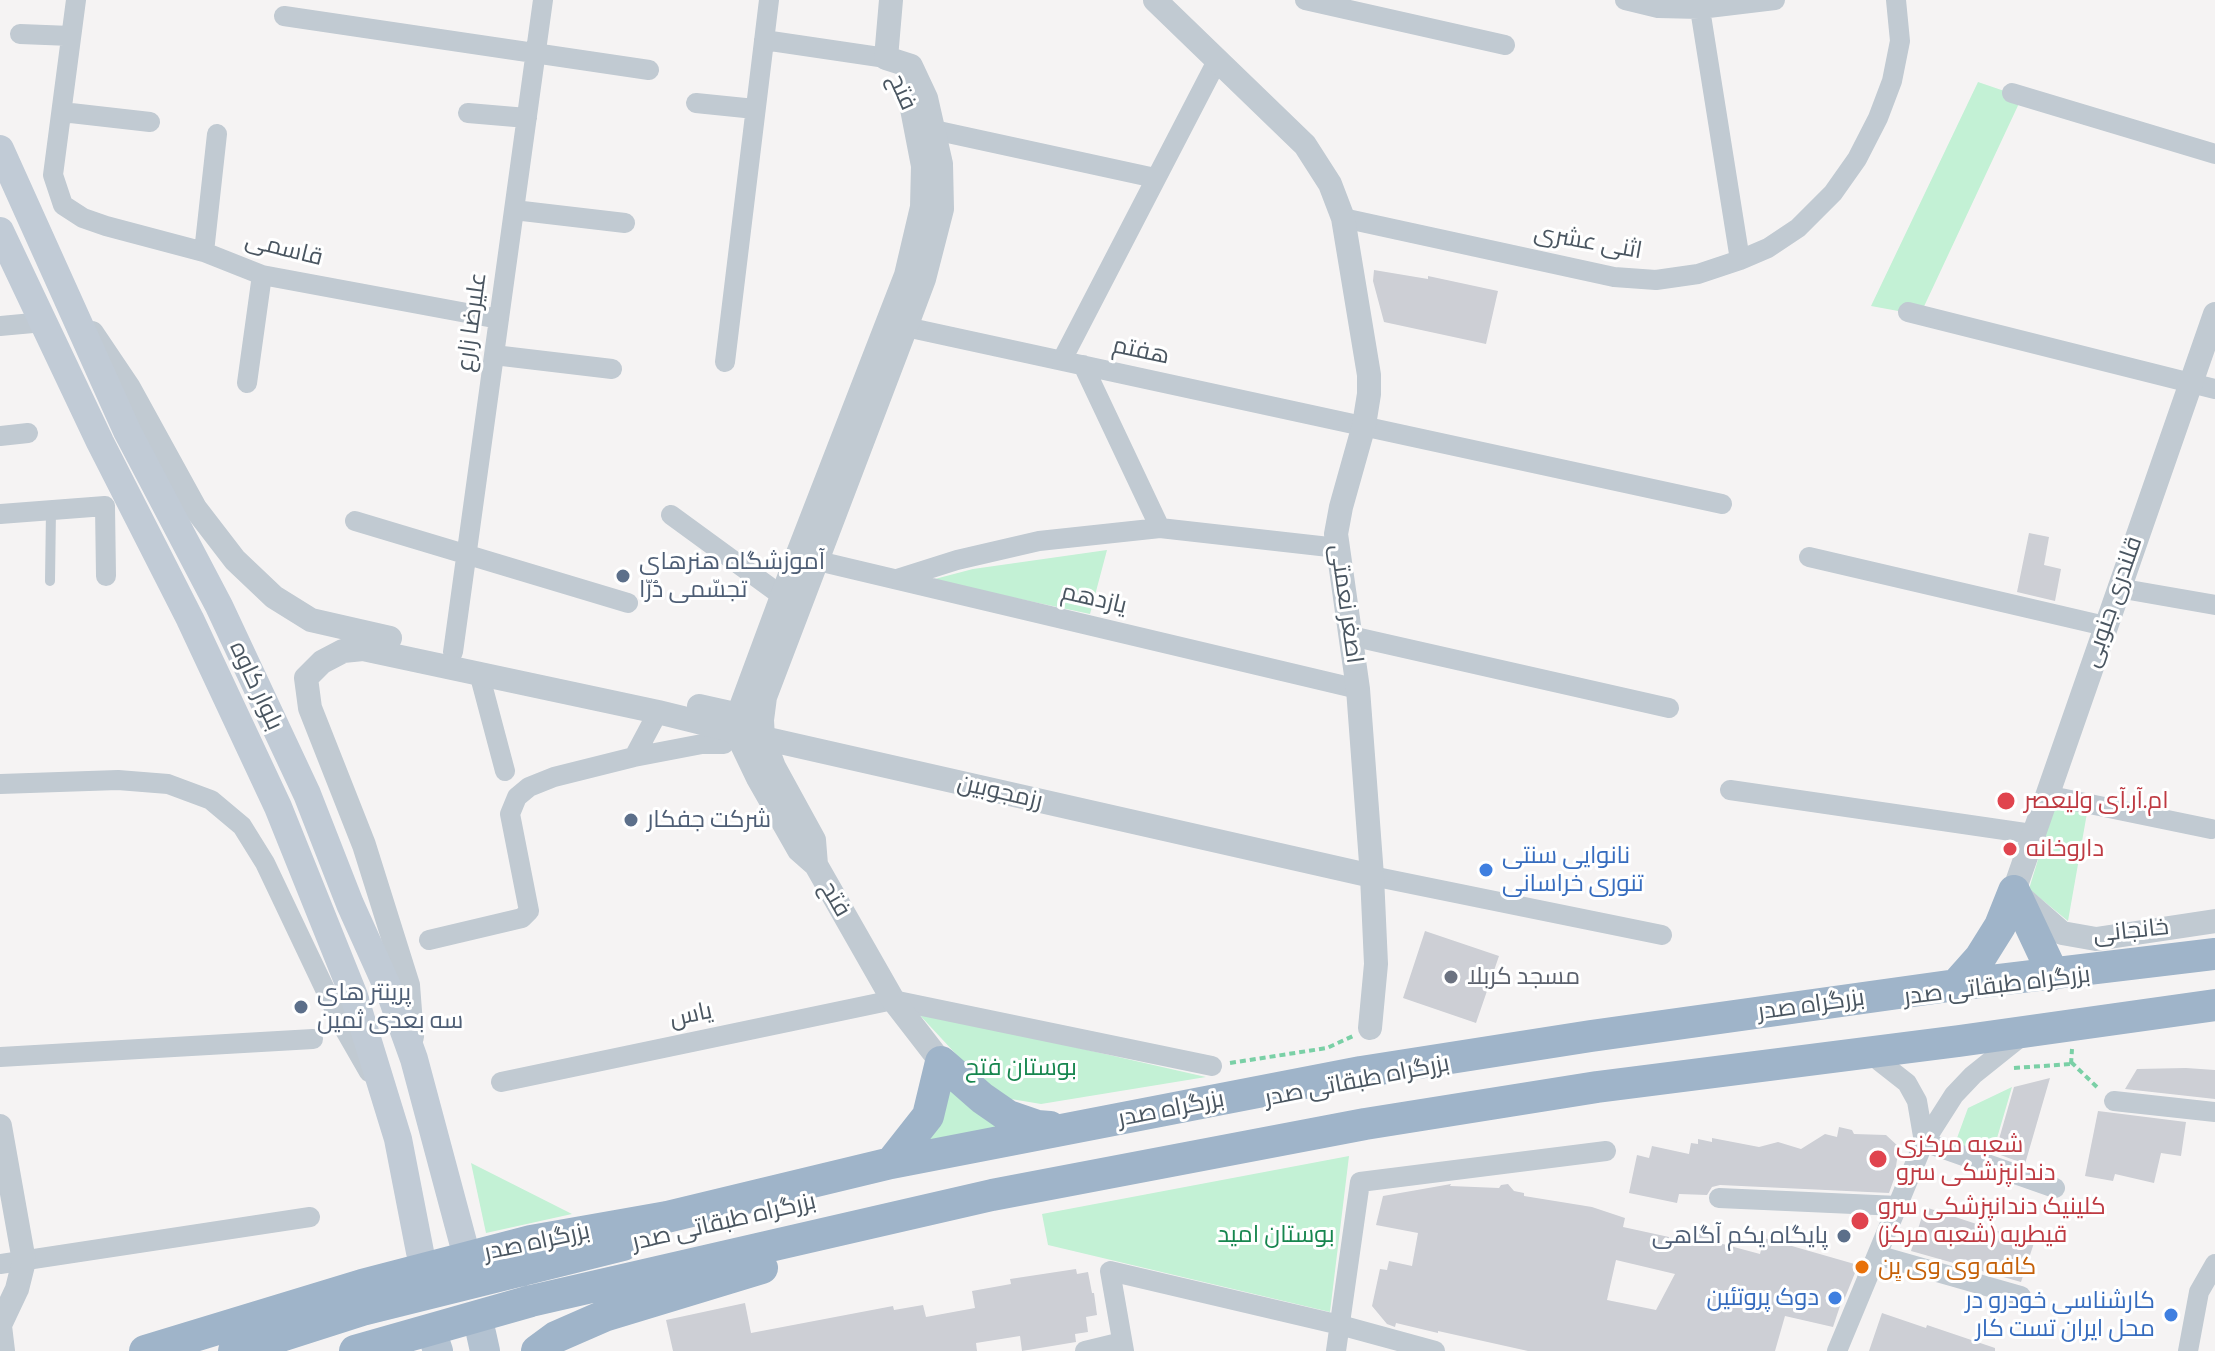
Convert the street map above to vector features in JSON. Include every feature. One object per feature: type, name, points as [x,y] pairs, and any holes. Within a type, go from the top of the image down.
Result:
[{"type":"highway","points":[[2014,891],[2053,974]]},
{"type":"highway","points":[[1956,985],[1980,958],[2000,926],[2014,891]]},
{"type":"highway","name":"بزرگراه صدر","points":[[147,1350],[362,1285],[531,1241],[667,1217],[891,1163],[1361,1072],[1956,985],[2215,957]]},
{"type":"highway","name":"بزرگراه طبقاتی صدر","points":[[234,1351],[362,1310],[529,1267],[1361,1077],[1591,1040],[2215,957]]},
{"type":"highway","points":[[386,1351],[672,1271],[993,1199],[1366,1131],[1598,1093],[1879,1061],[2215,1008]]},
{"type":"highway","name":"بزرگراه طبقاتی صدر","points":[[355,1351],[531,1301],[992,1195],[1365,1124],[1597,1087],[2215,1008]]},
{"type":"highway","points":[[891,1163],[928,1116],[941,1062],[1008,1116],[1037,1126],[1073,1127]]},
{"type":"highway","points":[[539,1351],[556,1337],[604,1316],[992,1195]]},
{"type":"main road","name":"بلوار کاوه","points":[[0,149],[127,431],[219,606],[307,794],[350,904],[391,995],[414,1059],[463,1242]]},
{"type":"main road","name":"بلوار کاوه","points":[[0,231],[100,442],[190,619],[278,807],[354,996],[398,1139],[420,1252]]},
{"type":"main road","points":[[539,1351],[562,1329],[672,1271]]},
{"type":"street","points":[[76,0],[62,112],[150,122]]},
{"type":"street","name":"علیرضا زارع","points":[[452,659],[543,0]]},
{"type":"street","points":[[725,362],[769,0]]},
{"type":"street","points":[[764,40],[886,58],[891,0]]},
{"type":"street","name":"اصغر نعمتی","points":[[1155,0],[1305,145],[1330,184],[1343,218],[1367,359],[1369,394],[1364,425],[1337,523],[1358,689],[1372,876],[1376,964],[1370,1028]]},
{"type":"street","points":[[1305,0],[1505,45]]},
{"type":"street","points":[[1625,0],[1658,8],[1700,9],[1775,0]]},
{"type":"street","name":"اثنی عشری","points":[[1343,218],[1614,277],[1656,280],[1698,274],[1740,260],[1768,248],[1798,228],[1833,193],[1857,159],[1892,81],[1900,41],[1896,0]]},
{"type":"street","points":[[1700,9],[1740,260]]},
{"type":"street","points":[[284,16],[649,70]]},
{"type":"street","points":[[20,34],[71,36]]},
{"type":"street","name":"فتح","points":[[762,729],[765,697],[808,558],[897,325],[922,207],[925,128],[886,58]]},
{"type":"street","points":[[1062,360],[1218,59]]},
{"type":"street","points":[[2012,93],[2215,154]]},
{"type":"street","points":[[696,103],[755,109]]},
{"type":"street","name":"قاسمی","points":[[62,112],[53,175],[63,205],[83,218],[204,252],[262,275],[499,319]]},
{"type":"street","points":[[468,113],[527,118]]},
{"type":"street","points":[[925,128],[1155,178]]},
{"type":"street","points":[[204,252],[217,134]]},
{"type":"street","points":[[514,210],[625,223]]},
{"type":"street","points":[[247,383],[262,275]]},
{"type":"street","points":[[65,291],[129,388],[195,508],[235,560],[274,597],[311,620],[732,730]]},
{"type":"street","points":[[1908,312],[2215,389]]},
{"type":"street","name":"قلندری جنوبی","points":[[2014,891],[2215,314]]},
{"type":"street","points":[[0,326],[33,323]]},
{"type":"street","name":"هفتم","points":[[897,325],[1722,504]]},
{"type":"street","points":[[494,355],[612,369]]},
{"type":"street","points":[[1083,365],[1160,528]]},
{"type":"street","points":[[0,436],[28,433]]},
{"type":"street","points":[[0,514],[105,506],[106,576]]},
{"type":"street","points":[[671,515],[782,596]]},
{"type":"street","points":[[355,521],[628,603]]},
{"type":"street","points":[[897,579],[957,560],[1039,541],[1160,528],[1338,548]]},
{"type":"street","points":[[1809,557],[2105,626]]},
{"type":"street","name":"فتح","points":[[808,558],[782,596],[732,730],[799,850],[816,865],[893,1000],[941,1062]]},
{"type":"street","name":"یازدهم","points":[[808,558],[1358,689]]},
{"type":"street","points":[[2118,588],[2215,605]]},
{"type":"street","points":[[1351,636],[1669,708]]},
{"type":"street","points":[[414,1059],[408,985],[364,845],[310,708],[306,678],[322,662],[343,651],[363,649],[405,657],[452,659],[479,673],[732,730]]},
{"type":"street","points":[[479,673],[505,771]]},
{"type":"street","points":[[634,757],[658,712]]},
{"type":"street","points":[[762,729],[774,767],[814,840],[816,865]]},
{"type":"street","name":"رزمجوبین","points":[[732,730],[762,729],[1372,876]]},
{"type":"street","points":[[429,940],[522,918],[529,911],[510,814],[517,797],[529,787],[554,777],[634,757],[702,744],[732,730]]},
{"type":"street","points":[[0,784],[118,780],[168,784],[211,800],[242,826],[265,863],[342,1025],[388,1104]]},
{"type":"street","points":[[1730,790],[2032,834]]},
{"type":"street","points":[[2046,795],[2211,829]]},
{"type":"street","points":[[1372,876],[1662,935]]},
{"type":"street","name":"خانجانی","points":[[2014,891],[2062,933],[2096,939],[2215,921]]},
{"type":"street","points":[[893,1000],[1212,1066]]},
{"type":"street","name":"یاس","points":[[501,1082],[893,1000]]},
{"type":"street","points":[[0,1057],[313,1039]]},
{"type":"street","points":[[1837,1351],[1924,1142],[1954,1095],[1973,1075],[2018,1039]]},
{"type":"street","points":[[1879,1061],[1907,1083],[1917,1101],[1924,1142]]},
{"type":"street","points":[[2114,1101],[2215,1112]]},
{"type":"street","points":[[0,1126],[12,1262],[24,1271],[0,1326],[3,1351]]},
{"type":"street","points":[[1924,1142],[2055,1188]]},
{"type":"street","points":[[1336,1351],[1360,1182],[1606,1151]]},
{"type":"street","points":[[1719,1198],[1898,1206]]},
{"type":"street","points":[[12,1262],[310,1217]]},
{"type":"street","points":[[1877,1255],[2021,1296]]},
{"type":"street","points":[[2188,1351],[2199,1292],[2215,1264]]},
{"type":"street","points":[[1085,1351],[1123,1346],[1110,1271],[1340,1325],[1435,1351]]},
{"type":"lane","points":[[50,581],[51,510]]},
{"type":"path","points":[[1212,1066],[1327,1048],[1370,1028]]},
{"type":"path","points":[[1973,1075],[2071,1064],[2114,1101]]},
{"type":"green space","points":[[1978,82],[2022,97],[1920,315],[1871,306]]},
{"type":"green space","points":[[1107,550],[1090,614],[931,580],[973,569]]},
{"type":"green space","points":[[2055,804],[2087,813],[2068,921],[2029,889]]},
{"type":"green space","name":"بوستان فتح","points":[[916,1011],[1206,1077],[1041,1104],[1005,1098],[979,1079]]},
{"type":"green space","points":[[946,1076],[1006,1130],[912,1159]]},
{"type":"green space","points":[[2012,1087],[1990,1162],[1953,1149],[1968,1108]]},
{"type":"green space","name":"بوستان امید","points":[[1349,1156],[1330,1312],[1048,1245],[1042,1214]]},
{"type":"green space","points":[[471,1163],[572,1214],[486,1233]]},
{"type":"building","points":[[1374,270],[1428,279],[1428,276],[1498,291],[1486,344],[1384,322],[1373,281]]},
{"type":"building","points":[[2029,533],[2049,537],[2044,565],[2061,569],[2055,601],[2017,592]]},
{"type":"building","name":"مسجد کربلا","points":[[1425,931],[1499,956],[1476,1023],[1403,998]]},
{"type":"building","points":[[2137,1069],[2215,1070],[2215,1099],[2125,1089]]},
{"type":"building","points":[[2050,1078],[2025,1164],[1995,1153],[2014,1087]]},
{"type":"building","points":[[2098,1111],[2186,1122],[2181,1156],[2161,1153],[2154,1183],[2115,1174],[2113,1181],[2085,1176]]},
{"type":"building","points":[[1839,1127],[1852,1130],[1854,1134],[1886,1135],[1899,1147],[1889,1193],[1720,1185],[1712,1187],[1707,1195],[1679,1194],[1677,1203],[1629,1193],[1637,1155],[1649,1158],[1652,1146],[1689,1154],[1691,1143],[1698,1144],[1698,1139],[1712,1142],[1712,1138],[1759,1147],[1778,1142],[1801,1149],[1825,1134],[1837,1137]]},
{"type":"building","points":[[1451,1184],[1499,1188],[1508,1184],[1524,1196],[1592,1207],[1625,1218],[1623,1227],[1669,1237],[1668,1244],[1695,1233],[1760,1254],[1764,1238],[1858,1265],[1833,1327],[1785,1316],[1775,1351],[1528,1351],[1438,1331],[1387,1324],[1372,1306],[1380,1269],[1387,1270],[1389,1261],[1412,1266],[1418,1233],[1376,1225],[1383,1196]],"holes":[[[1616,1260],[1675,1274],[1656,1310],[1607,1300]]]},
{"type":"building","points":[[1925,1207],[2034,1243],[2021,1282],[1911,1251]]},
{"type":"building","points":[[1076,1269],[1077,1274],[1088,1272],[1094,1293],[1097,1315],[1086,1317],[1088,1332],[1075,1334],[1076,1342],[1022,1351],[1020,1336],[976,1343],[977,1351],[673,1351],[666,1320],[745,1303],[751,1333],[893,1306],[894,1310],[923,1305],[926,1317],[975,1308],[972,1291],[1011,1284],[1010,1279]]},
{"type":"building","points":[[1882,1313],[1926,1328],[1927,1325],[1995,1348],[1995,1351],[1869,1351]]},
{"type":"place","name":"آموزشگاه هنرهای تجسّمی دُرّا","points":[[623,576]]},
{"type":"place","name":"ام.آر.آی ولیعصر","points":[[2006,801]]},
{"type":"place","name":"شرکت جفکار","points":[[631,820]]},
{"type":"place","name":"داروخانه","points":[[2010,849]]},
{"type":"place","name":"نانوایی سنتی تنوری خراسانی","points":[[1486,870]]},
{"type":"place","name":"مسجد کربلا","points":[[1451,977]]},
{"type":"place","name":"پرینتر های سه بعدی ثمین","points":[[301,1007]]},
{"type":"place","name":"شعبه مرکزی دندانپزشکی سرو","points":[[1878,1159]]},
{"type":"place","name":"کلینیک دندانپزشکی سرو قیطریه (شعبه مرکز)","points":[[1860,1221]]},
{"type":"place","name":"پایگاه یکم آگاهی","points":[[1844,1236]]},
{"type":"place","name":"کافه وی وی یِن","points":[[1862,1267]]},
{"type":"place","name":"دوک پروتئین","points":[[1835,1298]]},
{"type":"place","name":"کارشناسی خودرو در محل ایران تست کار","points":[[2171,1315]]}]
